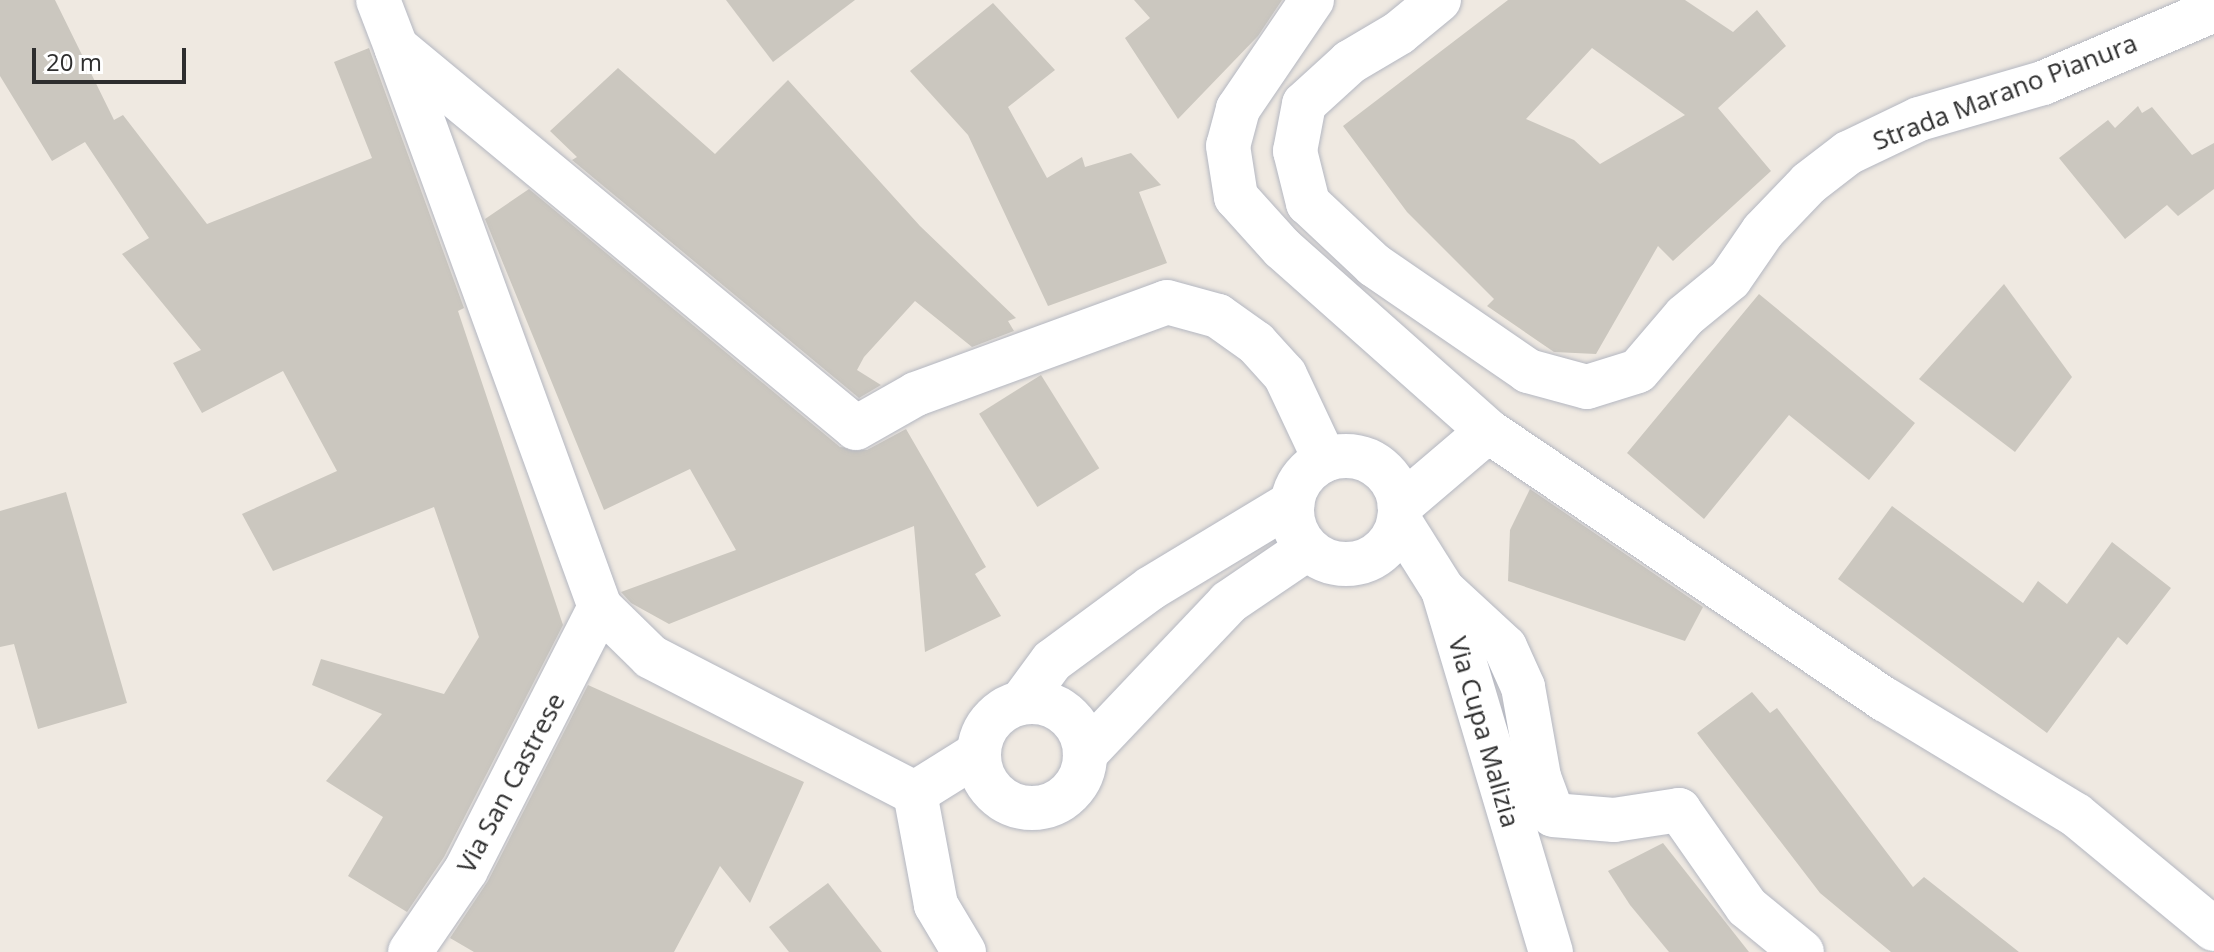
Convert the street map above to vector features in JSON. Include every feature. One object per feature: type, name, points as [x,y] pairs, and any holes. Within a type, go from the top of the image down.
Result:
[{"type":"street","points":[[378,0],[600,607],[651,657],[915,793]]},
{"type":"street","points":[[1312,0],[1238,109],[1228,146],[1236,197],[1282,248],[1488,431],[1886,700],[2076,815],[2214,929]]},
{"type":"street","name":"Strada Marano Pianura","points":[[1439,0],[1399,33],[1350,62],[1304,104],[1295,151],[1308,203],[1374,265],[1528,371],[1587,387],[1638,371],[1685,316],[1730,279],[1781,212],[1848,153],[1919,119],[2043,83],[2214,10]]},
{"type":"street","points":[[396,47],[856,428],[930,389],[1167,302],[1218,316],[1256,343],[1285,375],[1325,460]]},
{"type":"street","points":[[1292,503],[1296,534],[1307,549],[1341,565],[1368,560],[1392,538],[1400,513],[1488,431]]},
{"type":"street","points":[[915,793],[979,753],[992,720],[1021,703],[1052,661],[1151,588],[1292,503],[1308,470],[1325,460],[1357,456],[1375,464],[1389,476],[1400,513]]},
{"type":"street","name":"Via Cupa Malizia","points":[[1400,513],[1443,590],[1551,952]]},
{"type":"street","points":[[979,753],[989,788],[1012,805],[1030,808],[1066,796],[1078,783],[1085,754],[1229,602],[1307,549]]},
{"type":"street","points":[[1443,590],[1505,647],[1523,687],[1553,815],[1614,820],[1679,810],[1747,907],[1802,952]]},
{"type":"street","name":"Via San Castrese","points":[[410,952],[466,870],[600,607]]},
{"type":"street","points":[[1021,703],[1058,708],[1074,723],[1085,754]]},
{"type":"street","points":[[915,793],[936,905],[964,952]]},
{"type":"building","points":[[0,0],[55,0],[114,120],[123,115],[207,224],[372,158],[334,62],[369,48],[464,308],[458,311],[563,625],[444,857],[407,912],[348,876],[383,817],[326,781],[382,714],[312,685],[321,659],[444,694],[479,637],[434,507],[273,571],[242,514],[337,471],[283,371],[202,413],[173,363],[201,350],[122,254],[149,238],[85,142],[52,161],[0,76]]},
{"type":"building","points":[[726,0],[855,0],[773,62]]},
{"type":"building","points":[[1134,0],[1282,0],[1258,36],[1178,119],[1125,38],[1150,18]]},
{"type":"building","points":[[1508,0],[1685,0],[1733,32],[1757,10],[1786,46],[1718,108],[1771,171],[1673,261],[1658,246],[1596,354],[1554,352],[1487,306],[1494,299],[1407,212],[1343,126]],"holes":[[[1592,48],[1685,115],[1600,164],[1574,140],[1526,119]]]},
{"type":"building","points":[[993,3],[1055,70],[1008,107],[1047,178],[1082,157],[1085,167],[1131,153],[1161,185],[1139,192],[1167,263],[1048,306],[968,135],[910,71]]},
{"type":"building","points":[[618,68],[715,154],[788,80],[920,226],[1016,318],[1008,321],[1014,331],[972,347],[915,301],[864,357],[857,370],[881,385],[859,398],[572,160],[577,157],[550,131]]},
{"type":"building","points":[[2138,106],[2142,113],[2152,107],[2192,155],[2214,143],[2214,189],[2178,216],[2167,205],[2125,239],[2059,158],[2108,120],[2115,128]]},
{"type":"building","points":[[529,189],[840,447],[867,450],[906,429],[986,567],[975,574],[1001,616],[925,652],[914,526],[669,624],[631,603],[621,592],[736,550],[690,469],[604,510],[485,219]]},
{"type":"building","points":[[2004,284],[2072,377],[2015,452],[1919,379]]},
{"type":"building","points":[[1759,294],[1915,423],[1869,480],[1789,415],[1704,519],[1627,453]]},
{"type":"building","points":[[1041,375],[1099,468],[1037,507],[979,414]]},
{"type":"building","points":[[1530,489],[1703,607],[1685,641],[1508,581],[1510,530]]},
{"type":"building","points":[[66,492],[127,703],[38,729],[14,644],[0,647],[0,511]]},
{"type":"building","points":[[1892,506],[2023,603],[2038,581],[2067,604],[2112,542],[2171,588],[2127,645],[2118,637],[2047,733],[1838,579]]},
{"type":"building","points":[[588,685],[804,782],[750,903],[720,866],[674,952],[474,952],[450,938],[488,881]]},
{"type":"building","points":[[1752,692],[1770,713],[1777,708],[1913,887],[1924,877],[2019,952],[1891,952],[1820,893],[1697,733]]},
{"type":"building","points":[[1663,843],[1749,952],[1669,952],[1630,905],[1608,871]]},
{"type":"building","points":[[828,883],[882,952],[789,952],[769,927]]}]
